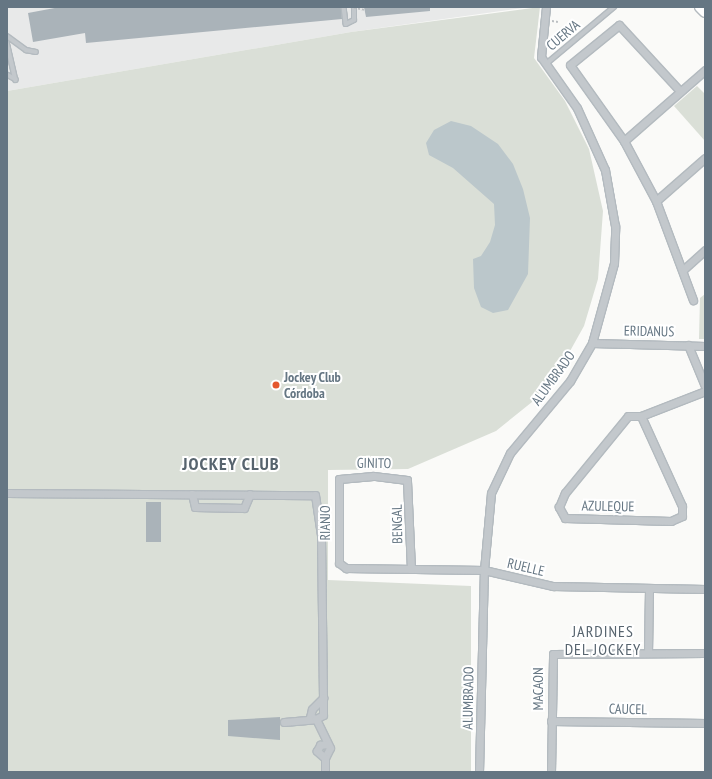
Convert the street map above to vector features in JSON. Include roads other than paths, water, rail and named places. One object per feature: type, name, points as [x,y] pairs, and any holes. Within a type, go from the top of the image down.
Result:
[{"type":"main road","points":[[700,7],[705,12]]},
{"type":"street","name":"ALUMBRADO","points":[[479,772],[484,570],[488,510],[495,481],[510,453],[570,381],[592,343],[614,263],[611,197],[597,146],[577,108],[541,56],[546,7]]},
{"type":"street","points":[[680,92],[619,25],[570,65],[624,141],[656,201],[684,269],[693,300]]},
{"type":"street","points":[[624,141],[705,70]]},
{"type":"street","points":[[656,201],[705,158]]},
{"type":"street","points":[[684,269],[705,250]]},
{"type":"street","name":"ERIDANUS","points":[[592,343],[705,346]]},
{"type":"street","points":[[688,345],[705,386]]},
{"type":"street","name":"AZULEQUE","points":[[642,416],[682,506],[682,516],[671,521],[565,518],[559,507],[565,493],[628,416],[642,416],[705,391]]},
{"type":"street","name":"GINITO","points":[[340,479],[373,476],[407,480]]},
{"type":"street","name":"RIANJO","points":[[340,479],[341,567]]},
{"type":"street","name":"BENGAL","points":[[407,480],[411,569]]},
{"type":"street","points":[[7,493],[315,495],[321,535],[323,715],[316,719],[284,722]]},
{"type":"street","points":[[192,494],[196,507],[244,508],[250,494]]},
{"type":"street","name":"RUELLE","points":[[341,567],[484,570],[553,586],[705,588]]},
{"type":"street","points":[[648,653],[649,588]]},
{"type":"street","name":"MACAON","points":[[550,772],[553,654],[705,653]]},
{"type":"street","points":[[323,698],[312,709],[310,717],[316,719],[323,729],[327,744],[330,748],[325,758],[325,772]]},
{"type":"street","name":"CAUCEL","points":[[551,721],[705,723]]},
{"type":"lane","points":[[344,7],[346,24],[354,20],[354,7]]},
{"type":"lane","name":"CUERVA","points":[[546,64],[614,7]]},
{"type":"lane","points":[[7,36],[26,50],[36,52]]},
{"type":"lane","points":[[7,42],[16,80],[7,75]]},
{"type":"lane","points":[[7,63],[12,63]]},
{"type":"place","name":"Jockey Club Córdoba","points":[[276,385]]},
{"type":"district","name":"JOCKEY CLUB","points":[[231,464]]},
{"type":"district","name":"JARDINES DEL JOCKEY","points":[[603,640]]}]
